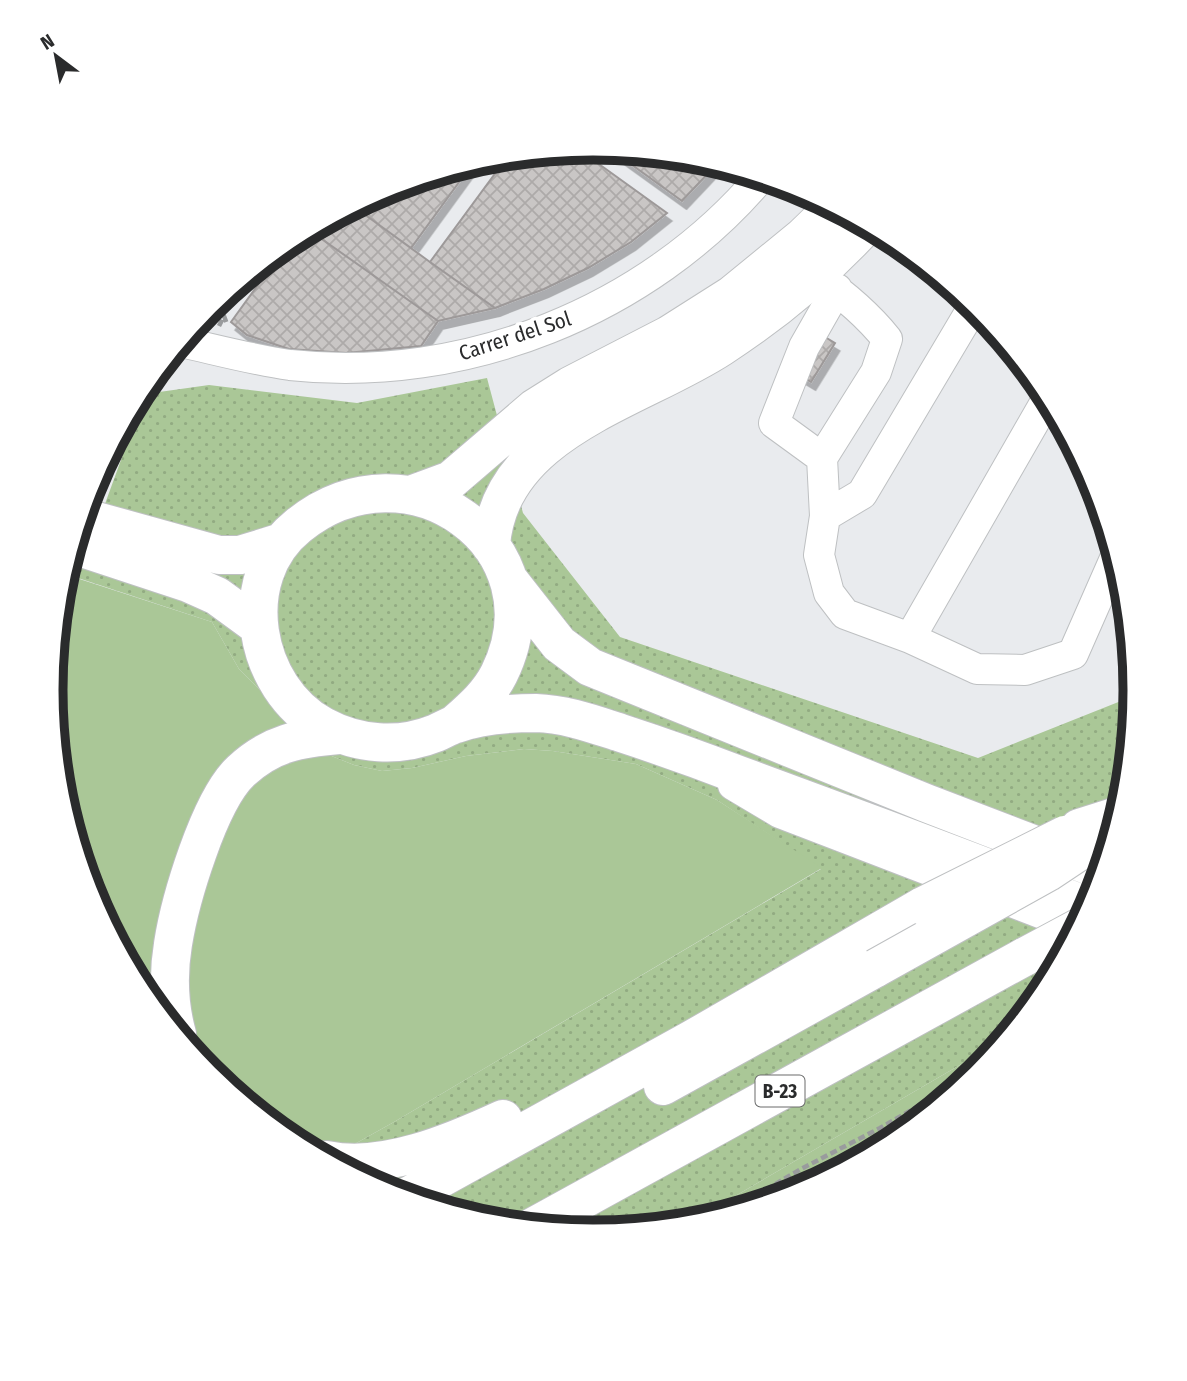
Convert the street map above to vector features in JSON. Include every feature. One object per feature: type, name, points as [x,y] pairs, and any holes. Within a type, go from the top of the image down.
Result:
[{"type":"main road","points":[[413,494],[437,487],[460,475],[535,408],[570,386],[669,335],[732,295],[826,214]]},
{"type":"main road","points":[[457,723],[484,698],[499,675],[509,650],[513,623],[512,603],[492,528],[504,492],[516,475],[544,448],[586,419],[687,369],[755,324],[827,282],[861,232]]},
{"type":"main road","points":[[1080,903],[696,758],[569,716],[536,713],[496,715],[457,723],[436,733],[404,742],[371,743],[339,734],[318,723],[299,708],[283,690],[271,669],[258,626],[261,587],[269,563],[282,542],[317,513],[347,498],[380,492],[413,494],[436,501],[457,512],[476,528],[559,644],[590,667],[926,803],[1090,848]]},
{"type":"main road","points":[[91,520],[219,555],[240,555],[282,542]]},
{"type":"main road","points":[[82,548],[188,583],[217,596],[258,626]]},
{"type":"main road","points":[[172,1012],[170,986],[173,944],[188,885],[223,796],[240,772],[283,743],[306,737],[339,734]]},
{"type":"main road","points":[[418,1191],[689,1041],[1048,872],[1090,848],[1104,833]]},
{"type":"main road","points":[[453,1202],[864,957],[923,906],[1090,848]]},
{"type":"main road","name":"B-23","points":[[549,1219],[1064,935]]},
{"type":"main road","points":[[349,1161],[390,1158],[436,1147],[469,1135],[679,1026],[864,957]]},
{"type":"street","name":"Carrer del Sol","points":[[206,342],[290,365],[351,367],[416,363],[476,352],[553,327],[607,303],[682,251],[712,226],[753,185]]},
{"type":"street","points":[[822,458],[774,423],[827,282],[872,321],[887,339],[876,372],[822,458],[825,516],[818,555],[829,593],[845,614],[910,638],[977,670],[1025,670],[1073,654],[1110,569]]},
{"type":"street","points":[[825,516],[862,494],[969,315]]},
{"type":"street","points":[[910,638],[1042,408]]},
{"type":"street","points":[[97,503],[111,508],[160,539]]},
{"type":"street","points":[[696,758],[748,796],[780,813],[1070,923]]},
{"type":"path","points":[[206,342],[224,316],[206,342]]},
{"type":"path","points":[[756,1195],[930,1100]]},
{"type":"green space","points":[[487,378],[523,513],[620,637],[978,758],[1124,700],[1114,794],[1106,828],[1084,894],[1035,985],[980,1053],[718,1206],[697,1211],[628,1220],[594,1221],[559,1220],[490,1211],[456,1203],[390,1181],[336,1154],[821,869],[717,800],[636,764],[524,749],[382,771],[354,765],[329,755],[283,707],[260,690],[239,669],[212,622],[78,578],[133,427],[155,393],[209,385],[357,403]]},
{"type":"green space","points":[[75,578],[212,622],[239,669],[260,690],[283,707],[329,755],[354,765],[382,771],[524,749],[636,764],[717,800],[822,868],[336,1154],[299,1132],[218,1066],[173,1013],[134,956],[103,894],[81,828],[73,794],[64,725],[63,691],[64,656]]},
{"type":"green space","points":[[980,1053],[916,1111],[859,1150],[797,1181],[718,1206]]},
{"type":"building","points":[[593,160],[667,213],[631,242],[588,268],[495,308],[430,262],[499,169],[559,161]]},
{"type":"building","points":[[627,161],[709,173],[682,201]]},
{"type":"building","points":[[463,176],[411,248],[363,213],[390,200]]},
{"type":"building","points":[[363,213],[495,308],[438,321],[319,237]]},
{"type":"building","points":[[319,237],[438,321],[421,346],[346,353],[289,349],[247,335],[231,322],[265,275]]},
{"type":"building","points":[[825,337],[835,343],[811,382],[801,376]]}]
